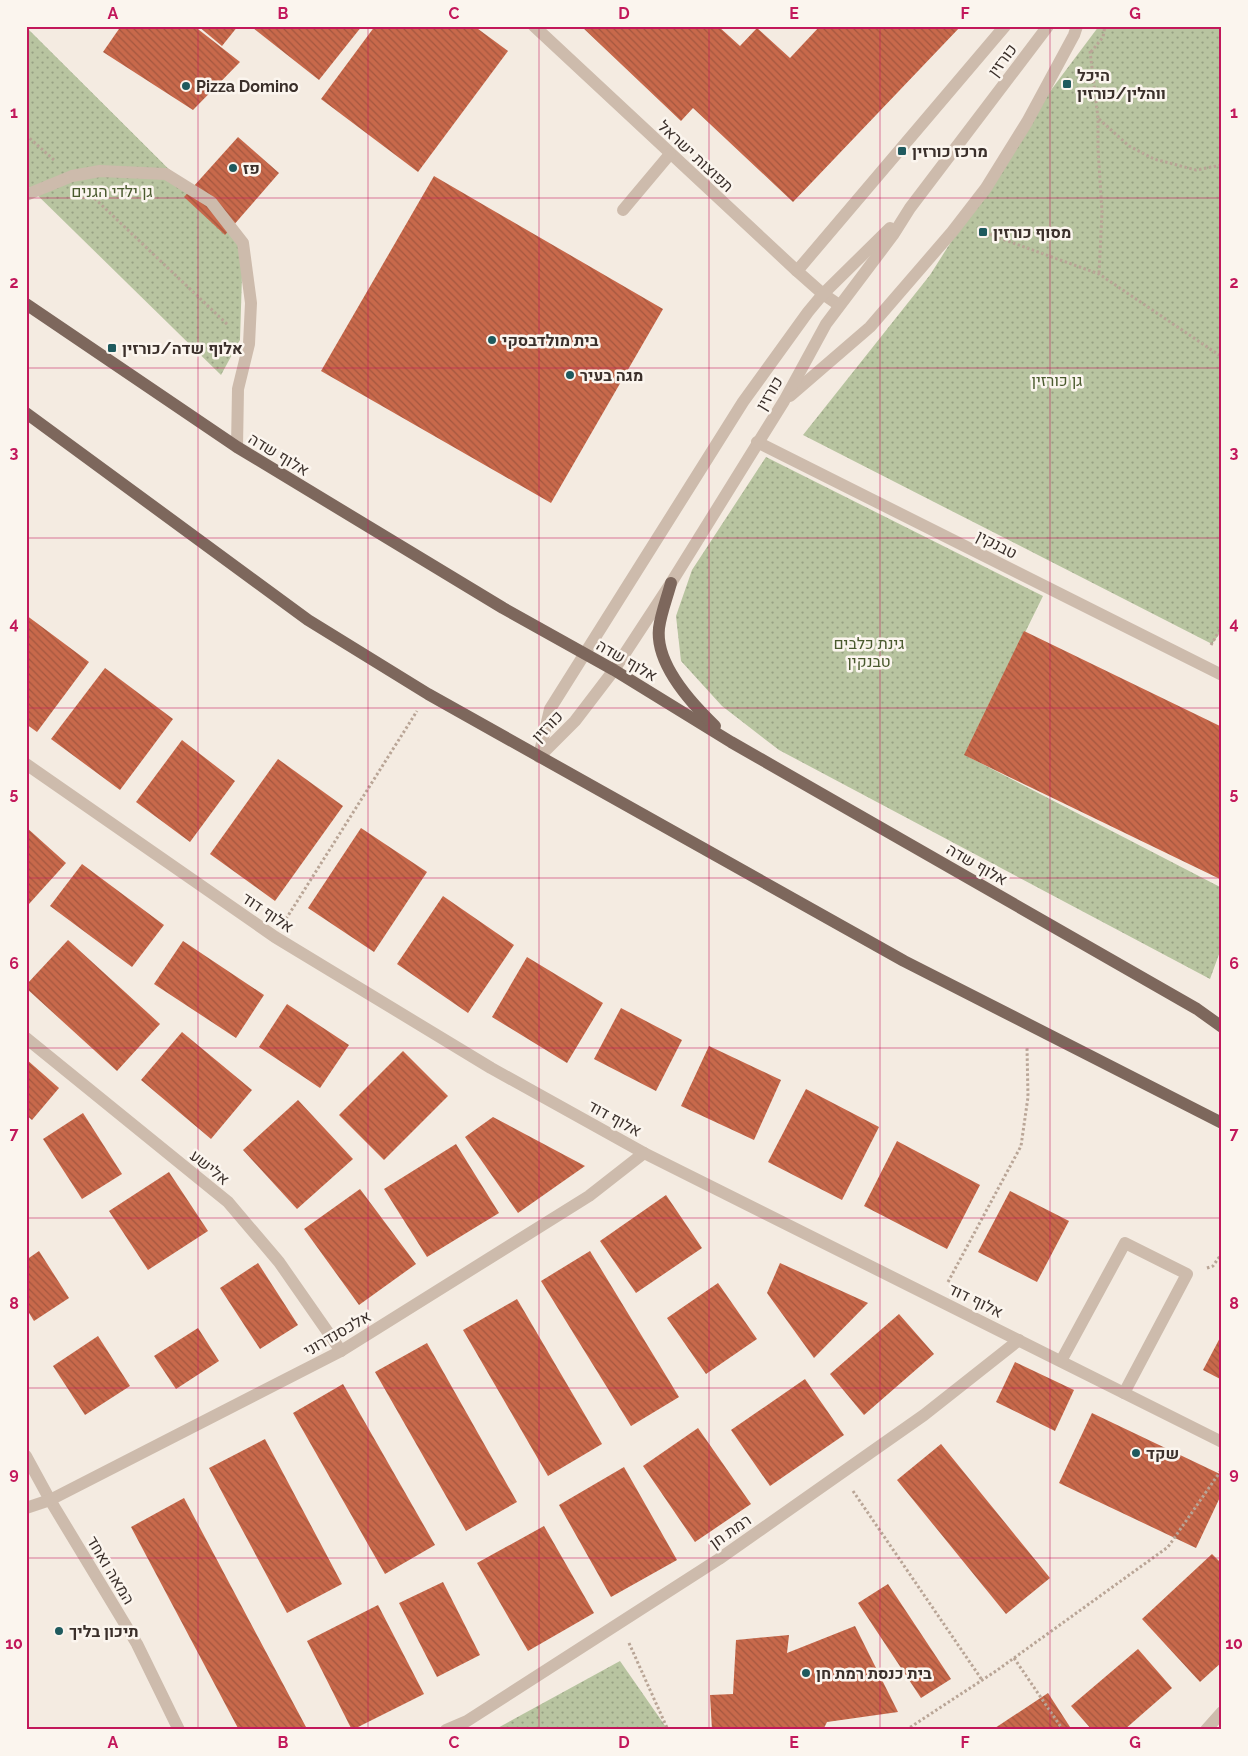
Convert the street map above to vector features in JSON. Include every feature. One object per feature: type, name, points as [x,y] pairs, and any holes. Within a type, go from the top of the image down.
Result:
[{"type":"main road","name":"אלוף שדה","points":[[26,304],[237,448],[503,608],[614,670],[731,742],[1197,1009],[1222,1027]]},
{"type":"main road","points":[[26,413],[308,620],[428,694],[904,961],[1222,1123]]},
{"type":"main road","points":[[671,583],[659,629],[663,657],[674,678],[696,707],[731,742]]},
{"type":"street","name":"תפוצות ישראל","points":[[534,26],[797,271],[823,294],[839,305]]},
{"type":"street","points":[[797,271],[1005,26]]},
{"type":"street","name":"כורזין","points":[[539,757],[574,721],[614,670],[671,583],[784,400],[826,324],[839,305],[1048,26]]},
{"type":"street","points":[[784,400],[870,327],[959,223],[986,188],[1027,122],[1075,31]]},
{"type":"street","points":[[623,210],[670,154]]},
{"type":"street","points":[[26,194],[72,176],[100,171],[166,174],[211,202],[243,243],[251,303],[250,344],[238,389],[237,448]]},
{"type":"street","name":"כורזין","points":[[539,757],[550,710],[743,402],[823,294],[910,208]]},
{"type":"street","name":"טבנקין","points":[[757,442],[1222,675]]},
{"type":"street","name":"אלוף דוד","points":[[26,764],[275,937],[490,1068],[644,1153],[1222,1442]]},
{"type":"street","name":"אלישע","points":[[26,1038],[228,1202],[279,1262],[341,1352]]},
{"type":"street","name":"אלכסנדרוני","points":[[26,1508],[50,1500],[341,1352],[590,1196],[644,1153]]},
{"type":"street","points":[[1061,1361],[1125,1243],[1187,1274],[1124,1393]]},
{"type":"street","name":"רמת חן","points":[[446,1730],[467,1721],[719,1559],[924,1415],[1019,1340]]},
{"type":"street","name":"המאה ואחד","points":[[26,1456],[50,1500],[137,1644],[179,1730]]},
{"type":"street","points":[[1206,1730],[1222,1712]]},
{"type":"path","points":[[1091,52],[1103,37],[1105,26]]},
{"type":"path","points":[[1075,31],[1091,52],[1098,118],[1102,212],[1099,274]]},
{"type":"path","points":[[1098,118],[1129,146],[1154,159],[1196,170],[1222,166]]},
{"type":"path","points":[[26,135],[250,344]]},
{"type":"path","points":[[959,223],[1099,274],[1222,356]]},
{"type":"path","points":[[275,937],[428,694]]},
{"type":"path","points":[[938,1300],[1021,1146],[1028,1097],[1027,1024]]},
{"type":"path","points":[[906,1730],[1014,1658],[1168,1548],[1222,1469]]},
{"type":"path","points":[[841,1473],[982,1680]]},
{"type":"path","points":[[620,1622],[668,1730]]},
{"type":"path","points":[[1014,1658],[1063,1730]]},
{"type":"green space","name":"גן כורזין","points":[[1099,26],[1222,26],[1222,630],[1212,644],[803,435],[930,275],[1027,122]]},
{"type":"green space","name":"גן ילדי הגנים","points":[[26,27],[243,243],[240,340],[221,375],[26,184]]},
{"type":"green space","name":"גינת כלבים טבנקין","points":[[766,457],[1043,596],[965,755],[1222,888],[1222,946],[1210,979],[779,750],[722,706],[681,661],[676,616],[692,570]]},
{"type":"green space","points":[[620,1661],[668,1730],[494,1730]]},
{"type":"building","name":"Pizza Domino","points":[[121,26],[194,26],[240,62],[193,110],[103,52]]},
{"type":"building","points":[[198,26],[238,26],[222,46]]},
{"type":"building","points":[[255,26],[362,26],[319,80],[253,28]]},
{"type":"building","points":[[375,26],[474,26],[508,51],[418,172],[321,99]]},
{"type":"building","points":[[581,26],[718,26],[740,46],[757,28],[790,58],[820,26],[961,26],[793,202],[693,108],[681,121]]},
{"type":"building","points":[[238,137],[279,173],[225,235],[184,197]]},
{"type":"building","name":"בית מולדבסקי","points":[[434,176],[663,309],[551,503],[321,371]]},
{"type":"building","points":[[26,615],[89,662],[37,732],[26,724]]},
{"type":"building","points":[[1024,631],[1222,727],[1222,880],[964,755]]},
{"type":"building","points":[[105,668],[173,719],[120,790],[51,739]]},
{"type":"building","points":[[182,740],[235,781],[190,842],[136,802]]},
{"type":"building","points":[[278,759],[343,806],[275,901],[210,854]]},
{"type":"building","points":[[26,827],[66,863],[29,904],[26,902]]},
{"type":"building","points":[[361,828],[427,872],[374,952],[308,908]]},
{"type":"building","points":[[82,864],[164,925],[132,967],[50,906]]},
{"type":"building","points":[[443,896],[514,945],[468,1013],[397,964]]},
{"type":"building","points":[[68,940],[160,1024],[117,1071],[26,988],[26,985]]},
{"type":"building","points":[[183,941],[264,995],[236,1038],[154,984]]},
{"type":"building","points":[[527,957],[603,1003],[567,1063],[492,1017]]},
{"type":"building","points":[[287,1004],[349,1045],[320,1088],[259,1047]]},
{"type":"building","points":[[621,1008],[682,1040],[656,1091],[594,1059]]},
{"type":"building","points":[[182,1032],[252,1090],[211,1139],[141,1080]]},
{"type":"building","points":[[709,1046],[781,1080],[754,1140],[681,1106]]},
{"type":"building","points":[[403,1051],[448,1096],[384,1160],[339,1115]]},
{"type":"building","points":[[26,1059],[59,1088],[32,1120],[26,1115]]},
{"type":"building","points":[[806,1089],[879,1127],[842,1200],[768,1162]]},
{"type":"building","points":[[298,1100],[353,1159],[297,1209],[243,1150]]},
{"type":"building","points":[[83,1113],[122,1174],[82,1199],[43,1139]]},
{"type":"building","points":[[493,1117],[585,1166],[518,1213],[465,1137]]},
{"type":"building","points":[[897,1141],[980,1185],[947,1249],[864,1206]]},
{"type":"building","points":[[456,1144],[499,1213],[427,1257],[384,1189]]},
{"type":"building","points":[[169,1172],[208,1231],[148,1270],[109,1211]]},
{"type":"building","points":[[360,1189],[416,1264],[359,1305],[304,1229]]},
{"type":"building","points":[[1010,1191],[1069,1221],[1037,1282],[978,1252]]},
{"type":"building","points":[[666,1195],[702,1248],[636,1293],[600,1241]]},
{"type":"building","points":[[39,1251],[69,1298],[34,1321],[26,1308],[26,1260]]},
{"type":"building","points":[[590,1251],[679,1397],[631,1426],[541,1281]]},
{"type":"building","points":[[258,1263],[298,1325],[260,1349],[220,1288]]},
{"type":"building","points":[[780,1263],[868,1303],[814,1358],[767,1293]]},
{"type":"building","points":[[718,1283],[757,1339],[706,1374],[667,1318]]},
{"type":"building","points":[[517,1299],[602,1444],[548,1476],[463,1330]]},
{"type":"building","points":[[899,1314],[934,1354],[864,1415],[830,1374]]},
{"type":"building","points":[[198,1328],[219,1361],[176,1389],[154,1356]]},
{"type":"building","points":[[1222,1334],[1222,1380],[1203,1370]]},
{"type":"building","points":[[98,1336],[130,1386],[85,1415],[53,1366]]},
{"type":"building","points":[[427,1343],[517,1502],[466,1531],[375,1372]]},
{"type":"building","points":[[1015,1362],[1074,1390],[1055,1431],[996,1402]]},
{"type":"building","points":[[805,1379],[844,1435],[770,1486],[731,1430]]},
{"type":"building","points":[[343,1384],[435,1545],[385,1574],[293,1413]]},
{"type":"building","points":[[1092,1413],[1222,1475],[1222,1493],[1196,1548],[1059,1483]]},
{"type":"building","points":[[698,1428],[751,1504],[695,1542],[643,1466]]},
{"type":"building","points":[[265,1439],[342,1584],[287,1613],[209,1468]]},
{"type":"building","points":[[941,1444],[1050,1578],[1006,1614],[897,1480]]},
{"type":"building","points":[[624,1467],[677,1560],[611,1597],[559,1505]]},
{"type":"building","points":[[184,1498],[306,1727],[301,1730],[239,1730],[131,1527]]},
{"type":"building","points":[[544,1526],[594,1613],[528,1651],[477,1563]]},
{"type":"building","points":[[1212,1554],[1222,1564],[1222,1662],[1200,1682],[1142,1619]]},
{"type":"building","points":[[443,1582],[480,1655],[437,1677],[399,1603]]},
{"type":"building","points":[[888,1584],[951,1679],[921,1698],[858,1603]]},
{"type":"building","points":[[378,1605],[424,1694],[352,1730],[307,1641]]},
{"type":"building","name":"בית כנסת רמת חן","points":[[855,1626],[898,1712],[827,1722],[823,1730],[712,1730],[710,1695],[733,1694],[736,1640],[789,1635],[787,1653]]},
{"type":"building","points":[[1138,1649],[1172,1688],[1124,1730],[1092,1730],[1071,1706]]},
{"type":"building","points":[[1048,1693],[1072,1730],[992,1730]]},
{"type":"place","name":"היכל ווהלין/כורזין","points":[[1067,84]]},
{"type":"place","name":"Pizza Domino","points":[[186,86]]},
{"type":"place","name":"מרכז כורזין","points":[[902,151]]},
{"type":"place","name":"פז","points":[[233,168]]},
{"type":"place","name":"מסוף כורזין","points":[[983,232]]},
{"type":"place","name":"בית מולדבסקי","points":[[492,340]]},
{"type":"place","name":"אלוף שדה/כורזין","points":[[112,348]]},
{"type":"place","name":"מגה בעיר","points":[[570,375]]},
{"type":"place","name":"שקד","points":[[1136,1453]]},
{"type":"place","name":"תיכון בליך","points":[[59,1631]]},
{"type":"place","name":"בית כנסת רמת חן","points":[[806,1673]]}]
